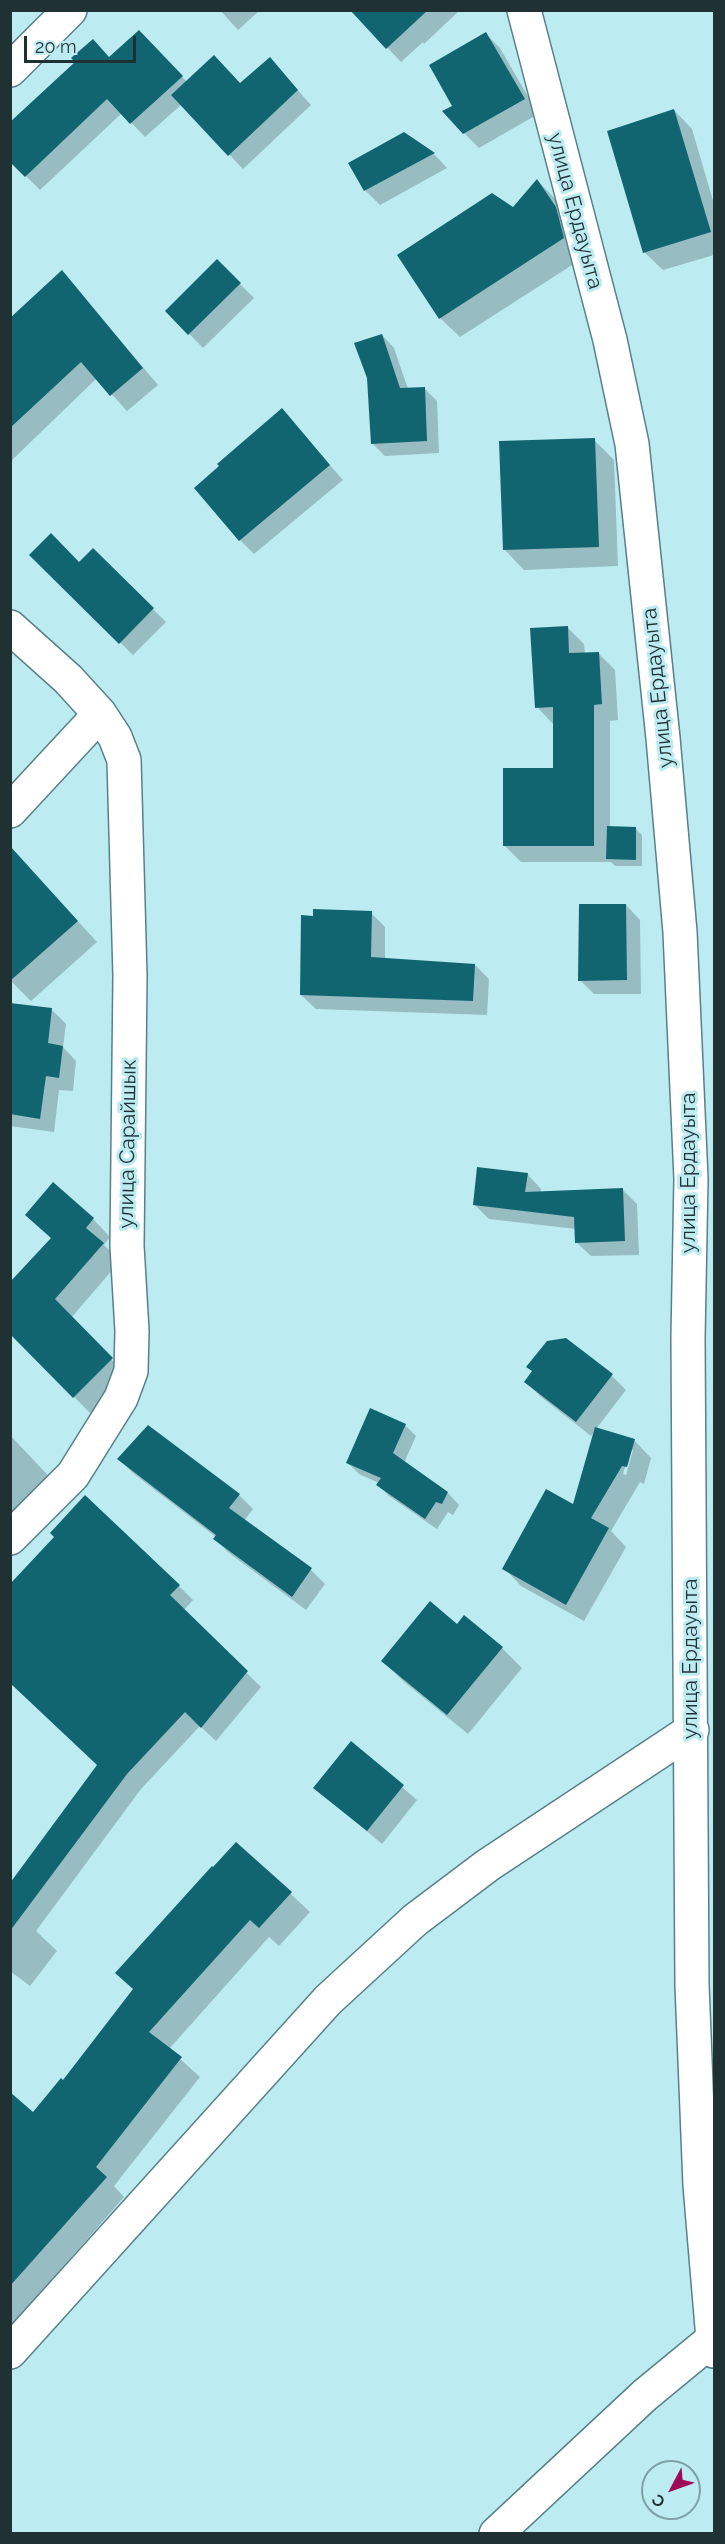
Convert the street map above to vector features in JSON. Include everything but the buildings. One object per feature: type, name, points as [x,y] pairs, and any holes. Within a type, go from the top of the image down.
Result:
[{"type":"street","points":[[10,70],[70,10]]},
{"type":"street","name":"улица Ердауыта","points":[[524,10],[610,340],[632,444],[663,738],[680,932],[690,1156],[688,1338],[692,1985],[700,2185],[714,2345]]},
{"type":"street","name":"улица Сарайшык","points":[[10,627],[68,679],[100,714],[115,737],[124,760],[130,976],[127,1246],[131,1371],[121,1398],[73,1475],[10,1538]]},
{"type":"street","points":[[10,811],[100,714]]},
{"type":"street","points":[[10,2352],[328,2000],[415,1920],[488,1865],[692,1730]]},
{"type":"street","points":[[496,2534],[645,2395],[714,2345]]}]
